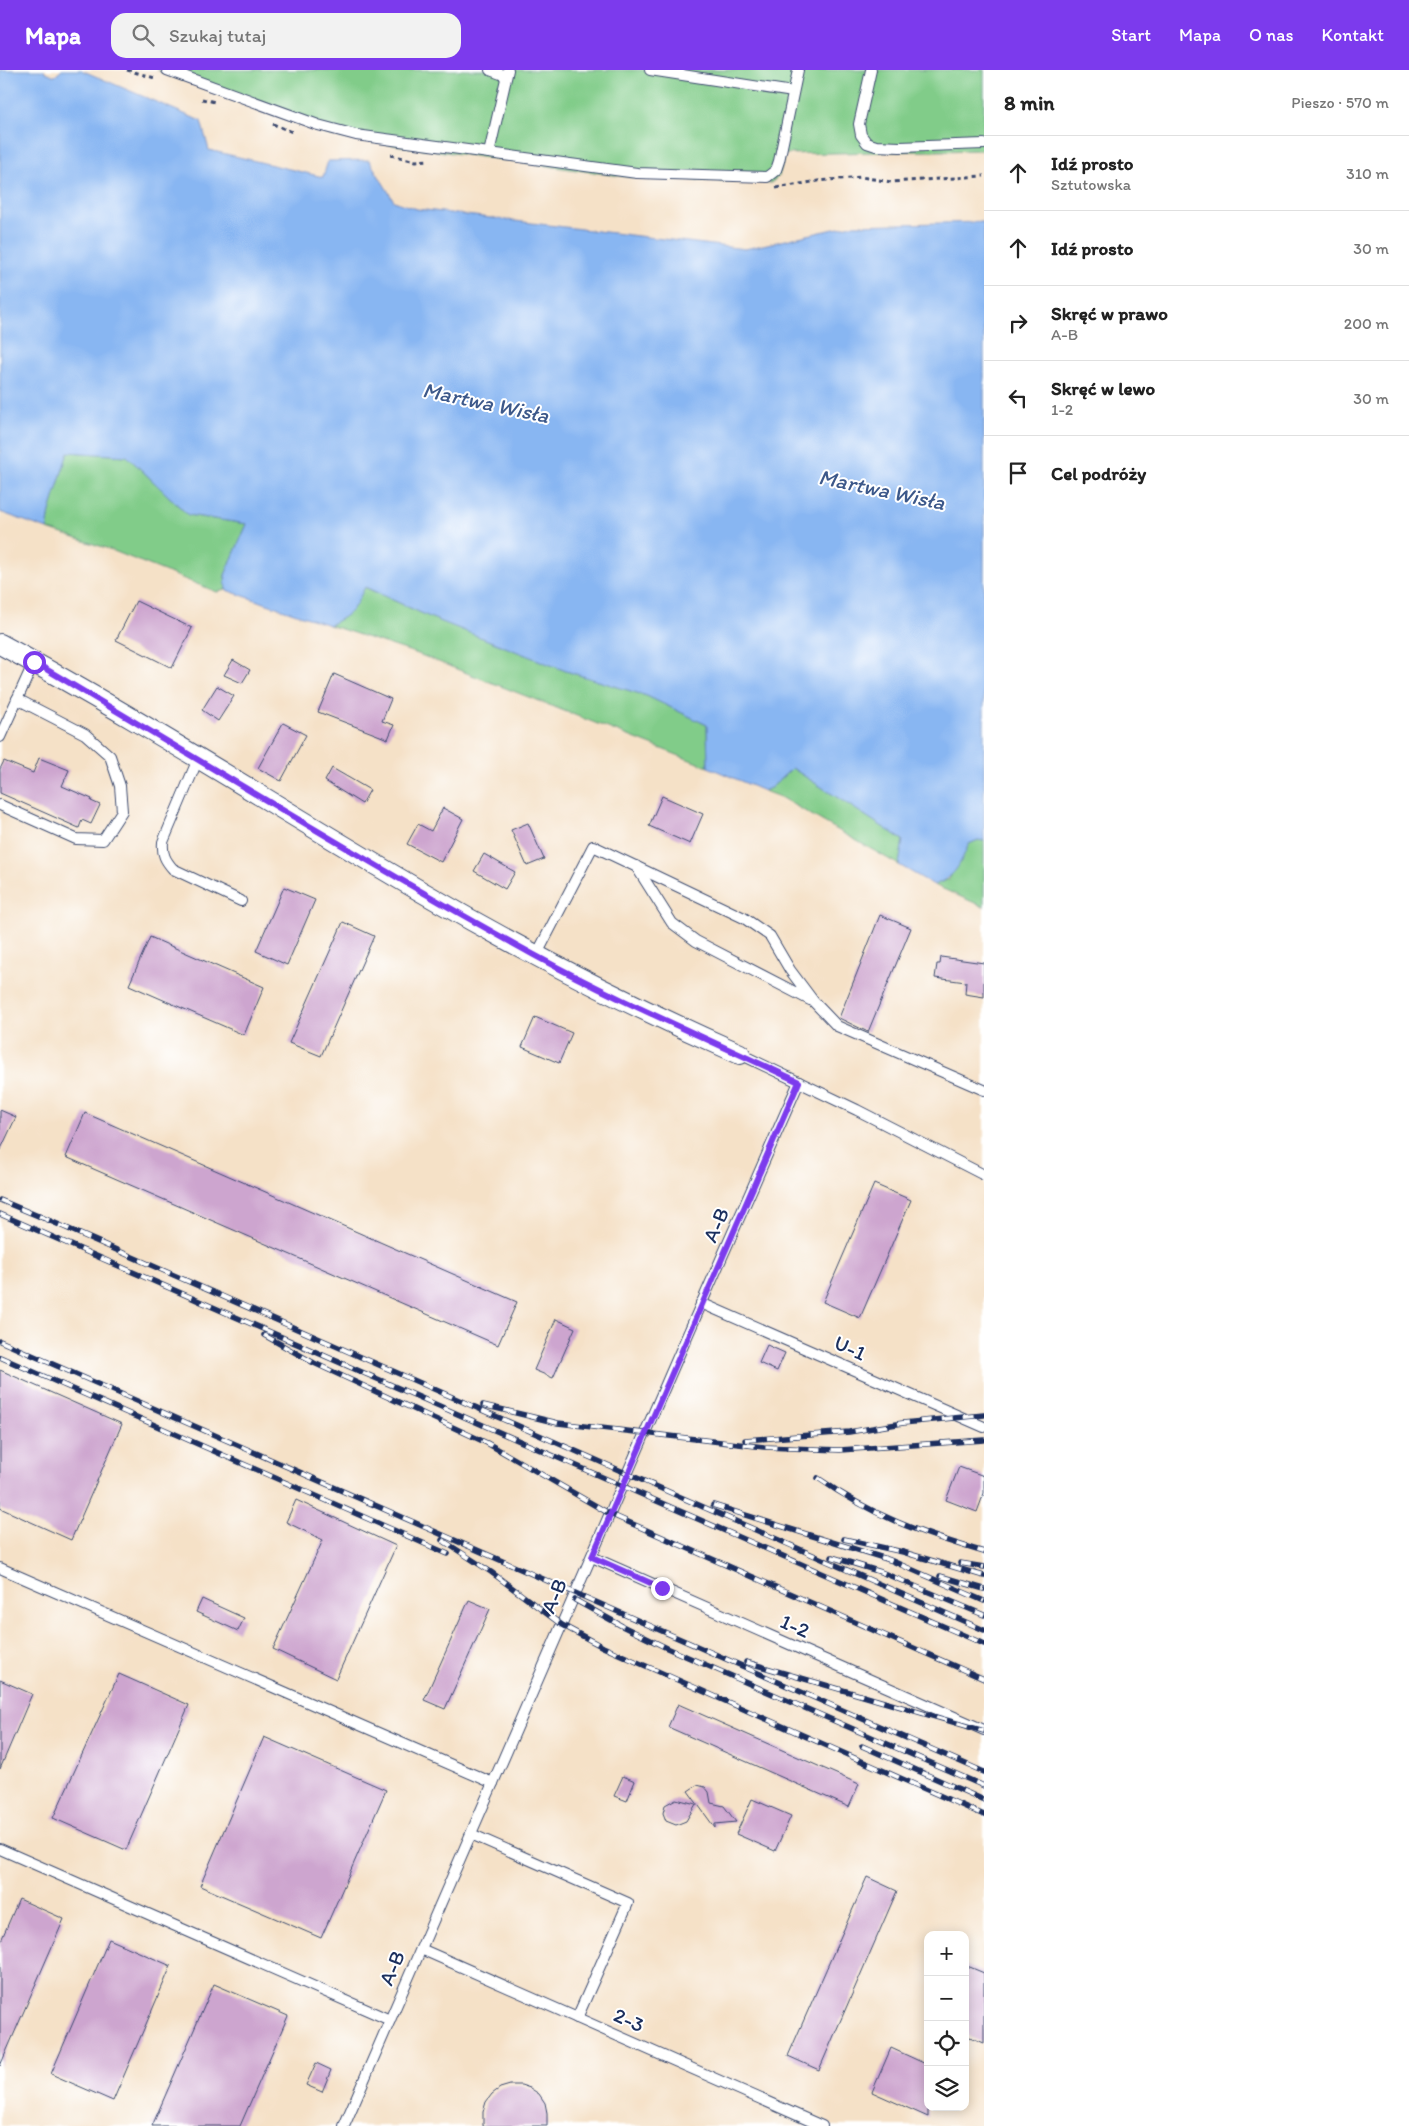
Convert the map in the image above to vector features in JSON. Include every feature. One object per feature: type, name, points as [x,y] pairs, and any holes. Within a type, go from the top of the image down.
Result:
[{"type":"street","points":[[0,644],[34,662],[424,893],[536,956],[636,1007],[740,1054]]},
{"type":"lane","points":[[167,70],[334,130],[387,140],[637,173],[767,177],[776,170],[779,161],[798,70]]},
{"type":"lane","points":[[489,153],[507,73],[490,70]]},
{"type":"lane","points":[[650,70],[793,92]]},
{"type":"lane","points":[[871,70],[859,124],[861,135],[867,143],[876,146],[900,147],[984,144]]},
{"type":"lane","points":[[0,738],[34,662]]},
{"type":"lane","points":[[0,805],[76,839],[103,840],[122,811],[120,786],[110,756],[85,734],[17,699]]},
{"type":"lane","points":[[198,759],[163,842],[162,853],[173,869],[241,901]]},
{"type":"lane","points":[[536,956],[593,846],[744,918],[770,936],[790,970],[814,1002],[837,1026],[984,1090]]},
{"type":"lane","points":[[636,866],[672,923],[696,941],[814,1002]]},
{"type":"lane","points":[[740,1054],[984,1175]]},
{"type":"lane","name":"A-B","points":[[344,2126],[701,1303],[799,1082]]},
{"type":"lane","name":"U-1","points":[[701,1303],[984,1427]]},
{"type":"lane","name":"1-2","points":[[592,1557],[984,1730]]},
{"type":"lane","points":[[0,1568],[493,1783]]},
{"type":"lane","points":[[471,1834],[628,1903],[577,2018]]},
{"type":"lane","points":[[0,1849],[390,2020]]},
{"type":"lane","name":"2-3","points":[[421,1949],[810,2123],[822,2126]]},
{"type":"green space","points":[[157,70],[984,70],[984,150],[785,154],[779,176],[771,183],[628,177],[335,137]]},
{"type":"green space","points":[[68,452],[127,456],[188,515],[247,524],[225,575],[226,590],[217,592],[106,548],[47,529],[50,511]]},
{"type":"green space","points":[[364,587],[432,618],[566,671],[647,696],[707,725],[708,767],[418,654],[329,625],[342,618],[351,610],[358,601]]},
{"type":"green space","points":[[792,768],[903,840],[899,865],[780,797],[764,791],[772,787]]},
{"type":"green space","points":[[978,840],[984,841],[984,907],[934,885],[949,879],[969,844]]},
{"type":"water","name":"Martwa Wisła","points":[[0,70],[42,70],[55,76],[62,70],[81,70],[201,121],[209,150],[323,177],[328,161],[369,160],[394,201],[417,209],[745,249],[852,225],[984,222],[984,841],[978,840],[969,844],[953,874],[934,885],[899,865],[903,840],[792,768],[772,787],[764,791],[708,767],[707,725],[647,696],[566,671],[432,618],[365,587],[352,610],[329,625],[226,590],[225,575],[247,524],[188,515],[127,456],[68,452],[50,511],[47,529],[0,512]]},
{"type":"building","points":[[136,601],[192,628],[172,668],[116,640]]},
{"type":"building","points":[[233,660],[250,670],[242,683],[224,675]]},
{"type":"building","points":[[334,674],[391,699],[382,721],[394,725],[388,739],[318,712]]},
{"type":"building","points":[[217,686],[234,696],[218,721],[202,710]]},
{"type":"building","points":[[283,723],[306,735],[281,781],[258,768]]},
{"type":"building","points":[[39,758],[69,770],[62,786],[92,799],[91,801],[100,805],[91,824],[82,820],[79,828],[0,793],[0,769],[4,761],[33,773]]},
{"type":"building","points":[[332,768],[370,790],[362,804],[325,781]]},
{"type":"building","points":[[662,796],[703,814],[690,844],[649,826]]},
{"type":"building","points":[[443,808],[463,819],[441,862],[407,844],[418,824],[431,831]]},
{"type":"building","points":[[528,823],[544,859],[527,866],[511,830]]},
{"type":"building","points":[[484,854],[515,872],[505,889],[474,871]]},
{"type":"building","points":[[284,887],[315,900],[287,965],[256,951]]},
{"type":"building","points":[[880,915],[911,928],[868,1032],[839,1018]]},
{"type":"building","points":[[343,922],[374,936],[321,1056],[289,1043]]},
{"type":"building","points":[[150,937],[264,987],[244,1035],[129,985]]},
{"type":"building","points":[[941,957],[984,963],[984,997],[965,994],[966,982],[935,978],[937,964],[940,964]]},
{"type":"building","points":[[535,1017],[572,1033],[559,1063],[522,1047]]},
{"type":"building","points":[[0,1110],[16,1117],[0,1151]]},
{"type":"building","points":[[85,1113],[517,1302],[498,1345],[66,1157]]},
{"type":"building","points":[[874,1184],[911,1200],[860,1318],[823,1302]]},
{"type":"building","points":[[556,1319],[575,1328],[553,1378],[534,1370]]},
{"type":"building","points":[[767,1345],[785,1353],[777,1371],[759,1363]]},
{"type":"building","points":[[0,1370],[122,1424],[71,1540],[0,1508]]},
{"type":"building","points":[[959,1467],[984,1476],[984,1493],[977,1512],[946,1500]]},
{"type":"building","points":[[296,1500],[396,1546],[336,1679],[273,1649],[323,1540],[286,1522]]},
{"type":"building","points":[[202,1599],[244,1618],[238,1631],[196,1612]]},
{"type":"building","points":[[469,1600],[490,1609],[445,1709],[424,1700]]},
{"type":"building","points":[[119,1674],[189,1705],[126,1850],[53,1818]]},
{"type":"building","points":[[0,1680],[32,1694],[0,1769]]},
{"type":"building","points":[[678,1704],[859,1784],[849,1807],[668,1727]]},
{"type":"building","points":[[264,1737],[386,1790],[321,1938],[200,1886]]},
{"type":"building","points":[[623,1776],[635,1781],[627,1801],[614,1796]]},
{"type":"building","points":[[697,1785],[705,1787],[709,1792],[711,1803],[724,1806],[736,1822],[715,1824],[715,1828],[688,1791]]},
{"type":"building","points":[[676,1799],[696,1804],[686,1821],[676,1825],[666,1821],[663,1813],[665,1805]]},
{"type":"building","points":[[752,1799],[791,1816],[775,1851],[736,1834]]},
{"type":"building","points":[[867,1877],[897,1891],[819,2070],[788,2056]]},
{"type":"building","points":[[19,1899],[64,1919],[0,2066],[0,1943]]},
{"type":"building","points":[[109,1939],[171,1966],[113,2101],[51,2074]]},
{"type":"building","points":[[969,1967],[984,1973],[984,2043],[969,2037]]},
{"type":"building","points":[[214,1984],[288,2016],[240,2126],[152,2126]]},
{"type":"building","points":[[891,2048],[924,2063],[924,2111],[928,2111],[928,2117],[872,2092]]},
{"type":"building","points":[[316,2063],[331,2070],[322,2092],[306,2085]]},
{"type":"building","points":[[510,2085],[521,2085],[539,2094],[545,2103],[547,2126],[483,2126],[483,2112],[486,2102],[500,2088]]},
{"type":"railway","points":[[0,1200],[43,1218]]},
{"type":"railway","points":[[0,1214],[984,1644]]},
{"type":"railway","points":[[39,1216],[984,1630]]},
{"type":"railway","points":[[264,1335],[314,1363],[487,1443],[610,1514],[984,1679]]},
{"type":"railway","points":[[0,1341],[984,1772]]},
{"type":"railway","points":[[0,1357],[448,1554]]},
{"type":"railway","points":[[483,1405],[558,1423],[764,1447],[840,1450],[984,1440]]},
{"type":"railway","points":[[745,1440],[849,1432],[903,1423],[984,1415]]},
{"type":"railway","points":[[818,1478],[877,1513],[939,1538],[984,1552]]},
{"type":"railway","points":[[713,1505],[890,1560],[984,1601]]},
{"type":"railway","points":[[844,1539],[903,1552],[984,1576]]},
{"type":"railway","points":[[442,1540],[491,1572],[562,1625],[603,1647],[984,1815]]},
{"type":"railway","points":[[832,1557],[881,1572],[984,1615]]},
{"type":"railway","points":[[960,1563],[984,1567]]},
{"type":"railway","points":[[940,1576],[984,1589]]},
{"type":"railway","points":[[575,1600],[667,1648],[984,1786]]},
{"type":"railway","points":[[746,1662],[984,1731]]},
{"type":"railway","points":[[862,1746],[984,1800]]},
{"type":"route","points":[[34,662],[424,893],[536,956],[636,1007],[799,1082],[592,1557],[662,1588]]}]
